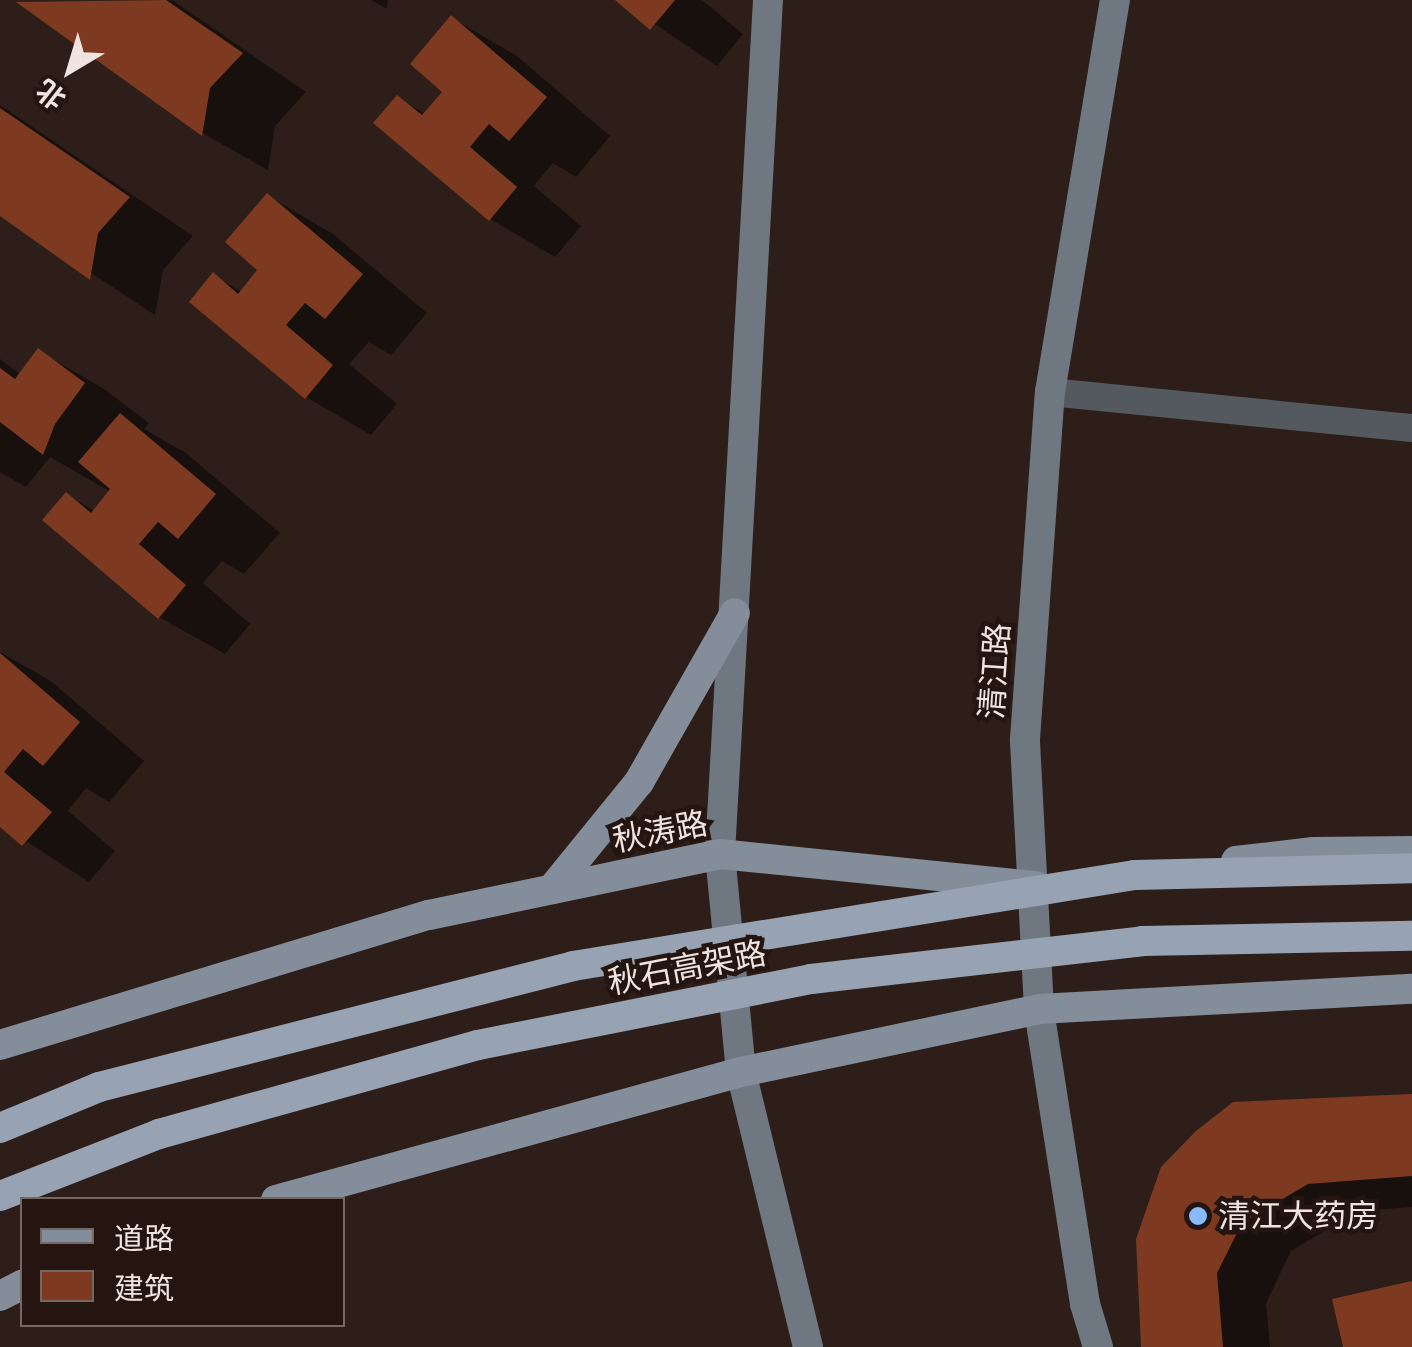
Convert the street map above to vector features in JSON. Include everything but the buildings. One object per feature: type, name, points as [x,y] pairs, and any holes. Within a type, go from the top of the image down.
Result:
[{"type":"highway","name":"秋石高架路","points":[[0,1128],[99,1087],[573,966],[1135,875],[1412,868]]},
{"type":"highway","name":"秋石高架路","points":[[0,1196],[159,1134],[478,1045],[811,979],[1142,942],[1412,936]]},
{"type":"main road","points":[[768,0],[720,854],[741,1072],[808,1347]]},
{"type":"main road","name":"清江路","points":[[1098,1347],[1085,1304],[1040,1009],[1037,886],[1026,739],[1050,392],[1115,0]]},
{"type":"main road","points":[[552,889],[638,782],[735,613]]},
{"type":"main road","name":"秋涛路","points":[[0,1045],[429,915],[720,854],[1037,886],[1313,852],[1412,851]]},
{"type":"main road","points":[[287,1197],[741,1072],[1040,1009],[1412,989]]},
{"type":"lane","points":[[1050,392],[1412,428]]},
{"type":"place","name":"清江大药房","points":[[1198,1216]]}]
